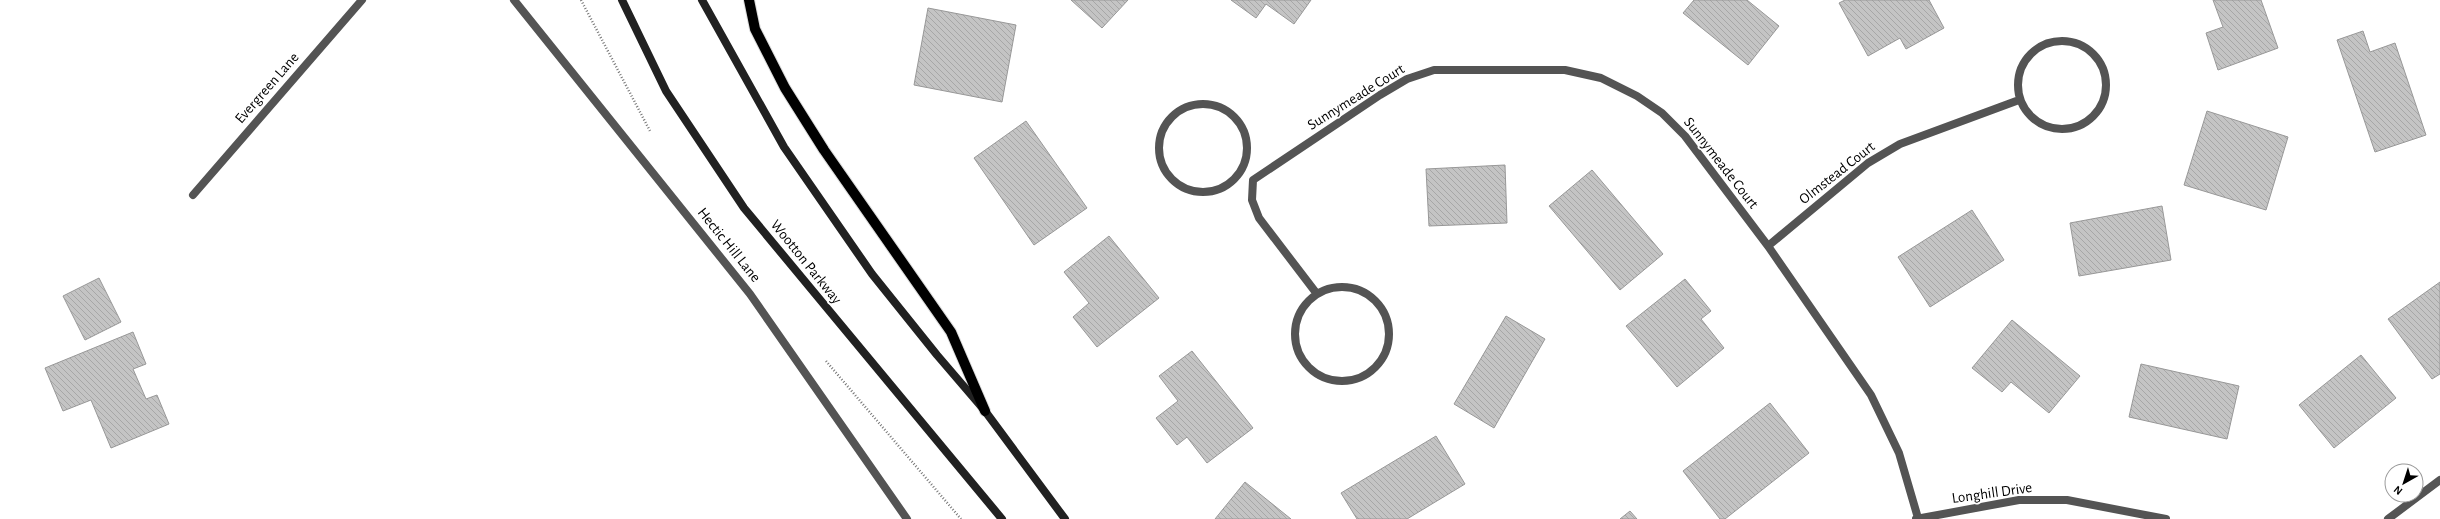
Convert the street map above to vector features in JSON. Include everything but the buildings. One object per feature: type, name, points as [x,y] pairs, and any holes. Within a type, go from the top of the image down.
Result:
[{"type":"main road","name":"Wootton Parkway","points":[[622,0],[666,91],[744,208],[1002,519]]},
{"type":"main road","points":[[702,0],[784,147],[872,274],[937,355],[985,411],[1065,519]]},
{"type":"main road","points":[[749,0],[755,29],[785,88],[824,150],[951,332],[985,411]]},
{"type":"street","name":"Evergreen Lane","points":[[193,195],[362,0]]},
{"type":"street","name":"Hectic Hill Lane","points":[[514,0],[750,294],[907,519]]},
{"type":"street","points":[[2063,40],[2080,44],[2094,54],[2104,69],[2107,87],[2102,104],[2092,117],[2077,127],[2060,130],[2043,125],[2029,115],[2019,100],[2017,83],[2021,66],[2031,52],[2046,43],[2063,40]]},
{"type":"street","name":"Sunnymeade Court","points":[[1253,180],[1407,79],[1434,70],[1565,70],[1601,78],[1637,96],[1662,113],[1685,136],[1768,246],[1871,395],[1899,453],[1917,519]]},
{"type":"street","name":"Olmstead Court","points":[[1768,246],[1868,163],[1900,144],[2019,100]]},
{"type":"street","points":[[1201,103],[1215,105],[1228,111],[1238,120],[1245,132],[1248,146],[1246,160],[1241,172],[1231,182],[1220,189],[1206,192],[1192,191],[1179,185],[1169,176],[1162,164],[1159,150],[1160,136],[1166,124],[1175,113],[1188,106],[1201,103]]},
{"type":"street","points":[[1241,172],[1253,180],[1252,200],[1259,218],[1317,294]]},
{"type":"street","points":[[1342,286],[1368,294],[1378,303],[1389,327],[1389,341],[1385,354],[1378,365],[1367,374],[1355,379],[1342,381],[1329,379],[1316,373],[1306,364],[1299,353],[1295,340],[1295,327],[1299,314],[1306,303],[1317,294],[1329,288],[1342,286]]},
{"type":"street","points":[[2388,519],[2440,480]]},
{"type":"street","name":"Longhill Drive","points":[[1917,519],[2019,500],[2067,500],[2166,519]]}]
